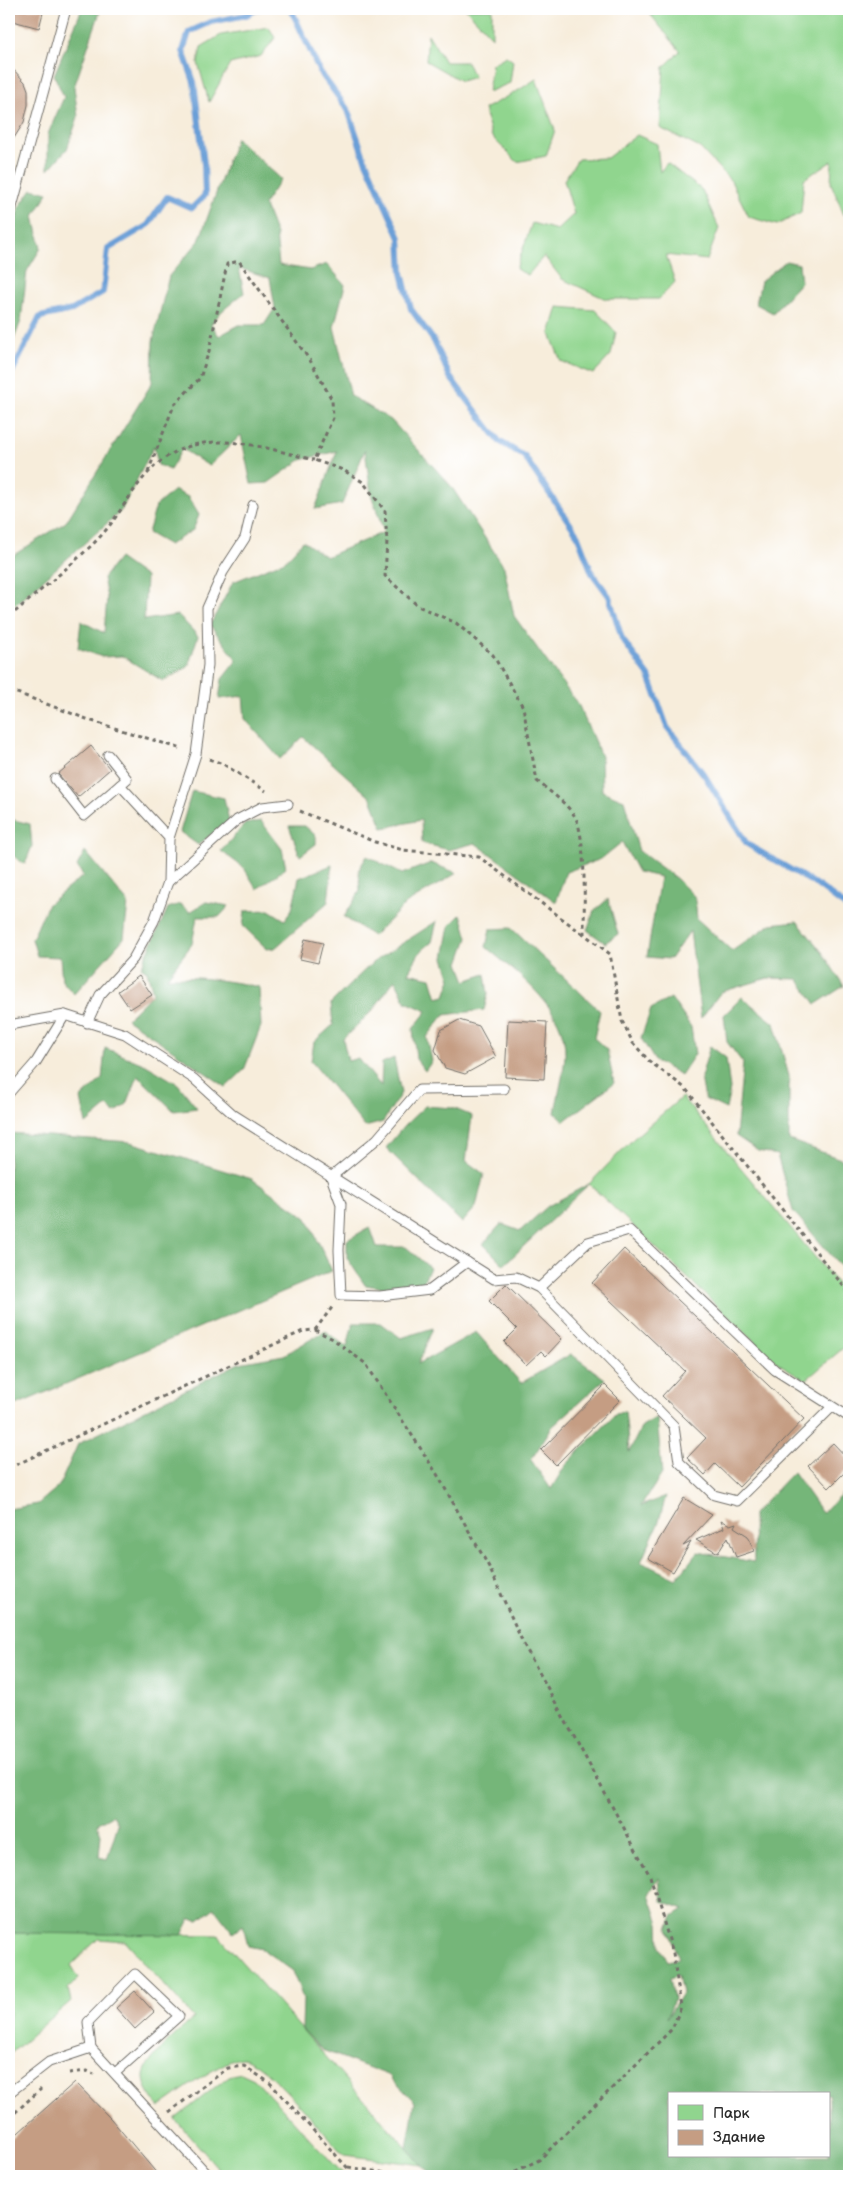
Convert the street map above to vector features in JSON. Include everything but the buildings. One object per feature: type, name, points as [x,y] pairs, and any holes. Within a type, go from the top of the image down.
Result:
[{"type":"lane","points":[[9,218],[66,9]]},
{"type":"lane","points":[[87,1023],[100,994],[133,958],[154,921],[168,882],[169,838],[196,754],[208,665],[207,608],[223,572],[245,538],[254,506]]},
{"type":"lane","points":[[55,779],[84,816],[127,779],[108,755]]},
{"type":"lane","points":[[120,784],[169,838]]},
{"type":"lane","points":[[168,882],[237,820],[262,807],[288,804]]},
{"type":"lane","points":[[9,1093],[36,1062],[65,1015]]},
{"type":"lane","points":[[9,1025],[65,1015],[125,1034],[194,1079],[234,1115],[494,1279],[516,1277],[538,1288],[674,1426],[678,1462],[714,1496],[737,1501],[832,1408]]},
{"type":"lane","points":[[331,1177],[377,1139],[419,1090],[504,1089]]},
{"type":"lane","points":[[331,1177],[341,1204],[339,1250],[341,1295],[380,1296],[430,1290],[467,1262]]},
{"type":"lane","points":[[538,1288],[588,1242],[629,1230],[775,1370],[832,1408],[849,1417]]},
{"type":"lane","points":[[115,2074],[178,2016],[135,1974],[88,2022],[91,2048],[209,2176]]},
{"type":"lane","points":[[9,2093],[49,2062],[91,2048]]},
{"type":"path","points":[[148,472],[174,405],[200,378],[209,351],[227,264],[239,261],[311,362],[332,400],[333,418],[314,460]]},
{"type":"path","points":[[9,617],[98,539],[148,472],[174,451],[206,441],[239,442],[314,460],[342,470],[363,482],[385,511],[388,541],[385,576],[418,606],[456,623],[493,655],[523,707],[537,781],[556,796],[575,816],[583,854],[584,934],[610,954],[622,1021],[634,1043],[649,1061],[685,1088],[849,1292]]},
{"type":"path","points":[[315,1330],[341,1295]]},
{"type":"path","points":[[9,1468],[303,1331],[315,1330],[333,1339],[366,1364],[436,1474],[489,1567],[523,1643],[650,1876],[672,1954],[681,2008],[672,2029],[539,2160],[505,2176]]},
{"type":"path","points":[[159,2120],[228,2068],[244,2066],[270,2083],[355,2176]]},
{"type":"path","points":[[59,2074],[87,2071],[99,2077]]},
{"type":"path","points":[[9,2118],[45,2086]]},
{"type":"path","points":[[347,2167],[404,2176]]},
{"type":"green space","points":[[82,9],[101,9],[74,87],[78,117],[67,149],[48,170],[48,134],[64,97],[54,75]]},
{"type":"green space","points":[[466,9],[492,9],[492,37]]},
{"type":"green space","points":[[646,9],[849,9],[849,209],[844,215],[831,183],[832,161],[804,179],[801,213],[777,225],[749,217],[731,181],[700,148],[660,128],[664,67],[680,51]]},
{"type":"green space","points":[[269,27],[275,38],[261,56],[230,64],[209,102],[198,63],[201,47],[221,35]]},
{"type":"green space","points":[[428,34],[445,62],[467,62],[474,77],[461,81],[426,61]]},
{"type":"green space","points":[[506,56],[513,61],[510,83],[488,92],[492,64]]},
{"type":"green space","points":[[536,79],[555,130],[546,156],[517,162],[492,137],[484,109]]},
{"type":"green space","points":[[637,135],[657,144],[660,172],[667,163],[702,190],[719,228],[707,260],[666,255],[675,282],[659,299],[606,299],[562,279],[544,256],[528,275],[516,269],[532,223],[557,230],[574,214],[564,180],[578,159],[607,158]]},
{"type":"green space","points":[[236,138],[281,179],[264,204],[276,234],[279,265],[310,270],[327,264],[345,285],[334,327],[351,396],[391,420],[451,486],[504,567],[514,616],[579,706],[601,756],[602,791],[624,800],[639,851],[677,879],[695,897],[697,919],[732,951],[771,924],[797,921],[822,952],[844,986],[816,1004],[798,979],[768,978],[721,992],[701,1018],[690,931],[670,959],[647,957],[660,877],[638,872],[622,842],[601,859],[566,872],[556,902],[475,843],[449,850],[422,843],[421,820],[383,828],[371,798],[303,737],[280,759],[245,719],[243,696],[219,699],[222,679],[237,660],[210,625],[233,582],[285,561],[303,541],[326,557],[384,532],[371,494],[365,450],[342,504],[315,509],[337,451],[301,460],[268,483],[251,484],[241,435],[209,466],[182,449],[170,470],[158,465],[154,446],[121,511],[9,610],[9,558],[66,522],[152,383],[153,341],[169,276],[199,241]],"holes":[[[239,268],[270,278],[275,308],[264,325],[239,325],[219,336],[211,324],[222,311],[244,293]]]},
{"type":"green space","points":[[32,189],[48,193],[34,216],[41,248],[27,271],[21,321],[9,352],[9,252],[19,207]]},
{"type":"green space","points":[[786,261],[799,264],[801,282],[773,313],[756,304],[761,281]]},
{"type":"green space","points":[[558,307],[595,310],[616,332],[611,355],[593,374],[561,361],[550,334]]},
{"type":"green space","points":[[174,490],[188,497],[199,515],[193,530],[169,545],[148,533],[156,506]]},
{"type":"green space","points":[[119,558],[146,577],[144,620],[178,615],[198,636],[188,667],[163,681],[122,656],[102,657],[78,648],[81,621],[104,633],[107,598],[103,578]]},
{"type":"green space","points":[[192,791],[224,798],[229,821],[198,845],[180,832]]},
{"type":"green space","points":[[10,819],[30,824],[32,846],[25,864],[13,855],[8,846]]},
{"type":"green space","points":[[261,821],[282,849],[286,868],[257,889],[244,868],[221,851],[245,824]]},
{"type":"green space","points":[[289,826],[305,826],[316,836],[316,844],[300,856]]},
{"type":"green space","points":[[85,851],[128,903],[124,938],[74,994],[62,981],[60,957],[37,956],[32,939],[48,904],[83,876],[77,866]]},
{"type":"green space","points":[[367,856],[402,874],[431,863],[457,873],[407,903],[373,936],[344,917],[360,891],[359,869]]},
{"type":"green space","points":[[332,865],[328,902],[275,948],[267,949],[243,926],[245,911],[269,910],[285,920],[292,909],[299,878]]},
{"type":"green space","points":[[608,899],[618,934],[605,943],[587,930],[594,911]]},
{"type":"green space","points":[[206,902],[229,906],[219,917],[197,917],[192,944],[167,977],[213,979],[259,987],[261,1026],[244,1070],[226,1087],[127,1019],[153,993],[147,971],[141,967],[168,908],[180,904],[190,912]]},
{"type":"green space","points":[[461,914],[468,938],[459,963],[466,981],[485,974],[488,994],[484,1010],[444,1015],[427,1037],[432,1061],[425,1071],[416,1059],[413,1029],[427,1011],[406,1002],[395,979],[373,1010],[343,1039],[348,1061],[358,1058],[381,1086],[382,1063],[394,1058],[401,1093],[383,1122],[365,1127],[311,1061],[314,1042],[333,1025],[331,1003],[372,963],[437,921],[432,942],[420,952],[408,973],[431,978],[437,998],[445,996],[451,979],[444,958],[450,925]]},
{"type":"green space","points":[[511,928],[600,1011],[594,1038],[607,1050],[614,1083],[564,1121],[555,1113],[565,1055],[563,1038],[558,1022],[549,1008],[526,981],[486,947],[490,929]]},
{"type":"green space","points":[[742,997],[774,1023],[789,1076],[789,1140],[849,1162],[849,1276],[793,1211],[777,1155],[758,1151],[736,1136],[743,1063],[727,1042],[724,1015]]},
{"type":"green space","points":[[671,998],[691,1027],[695,1054],[681,1075],[655,1061],[641,1038],[651,1009]]},
{"type":"green space","points":[[710,1046],[726,1058],[730,1089],[726,1109],[705,1099],[701,1077]]},
{"type":"green space","points":[[105,1048],[146,1065],[178,1084],[197,1108],[174,1111],[138,1076],[127,1104],[115,1113],[107,1106],[86,1124],[81,1098],[102,1079]]},
{"type":"green space","points":[[682,1097],[849,1298],[849,1343],[806,1380],[776,1362],[589,1184],[634,1138]]},
{"type":"green space","points":[[425,1106],[453,1108],[472,1116],[466,1161],[484,1174],[476,1207],[462,1223],[386,1148],[404,1126]]},
{"type":"green space","points":[[9,1133],[130,1142],[252,1179],[307,1218],[332,1271],[9,1408]]},
{"type":"green space","points":[[589,1184],[504,1265],[483,1244],[501,1224],[520,1231],[548,1206]]},
{"type":"green space","points":[[370,1227],[377,1247],[406,1247],[430,1268],[420,1287],[393,1289],[365,1285],[347,1258],[347,1240]]},
{"type":"green space","points":[[353,1323],[381,1323],[401,1338],[433,1328],[418,1364],[476,1332],[521,1383],[571,1354],[605,1379],[552,1427],[531,1460],[551,1489],[565,1466],[616,1414],[625,1411],[629,1452],[642,1426],[657,1417],[662,1474],[641,1506],[666,1496],[658,1524],[641,1562],[676,1579],[698,1552],[754,1562],[753,1514],[793,1472],[822,1513],[849,1488],[849,1670],[845,1674],[849,1678],[849,2176],[432,2176],[407,2148],[415,2102],[388,2075],[322,2050],[302,2029],[303,1999],[293,1971],[262,1949],[248,1946],[243,1925],[233,1933],[214,1908],[199,1920],[190,1919],[182,1935],[9,1933],[9,1509],[38,1504],[59,1486],[78,1444],[239,1363],[284,1355],[325,1331],[347,1347]],"holes":[[[113,1815],[118,1824],[107,1859],[99,1857],[101,1834],[97,1824]],[[659,1878],[662,1901],[684,1909],[673,1916],[668,1928],[679,1958],[668,1961],[660,1947],[659,1923],[649,1894]],[[678,1975],[682,1993],[667,2018],[674,1999],[670,1978]]]},
{"type":"green space","points":[[9,1933],[218,1935],[422,2165],[344,2155],[279,2084],[265,2071],[242,2058],[224,2064],[212,2071],[159,2107],[145,2084],[144,2075],[146,2068],[157,2053],[194,2018],[125,1941],[98,1939],[71,1965],[79,1978],[68,1989],[71,2001],[9,2055]]},
{"type":"green space","points":[[241,2073],[254,2079],[345,2176],[225,2176],[175,2119],[229,2076]]},
{"type":"waterway","points":[[9,378],[40,317],[72,310],[103,292],[108,249],[148,225],[167,197],[192,208],[205,195],[204,164],[194,82],[183,51],[189,32],[211,22],[246,15],[258,9]]},
{"type":"waterway","points":[[291,9],[320,72],[348,110],[364,157],[400,238],[402,273],[411,309],[434,341],[450,377],[499,441],[524,456],[577,534],[592,573],[609,596],[622,639],[649,676],[667,727],[705,776],[747,844],[817,885],[849,909]]}]
